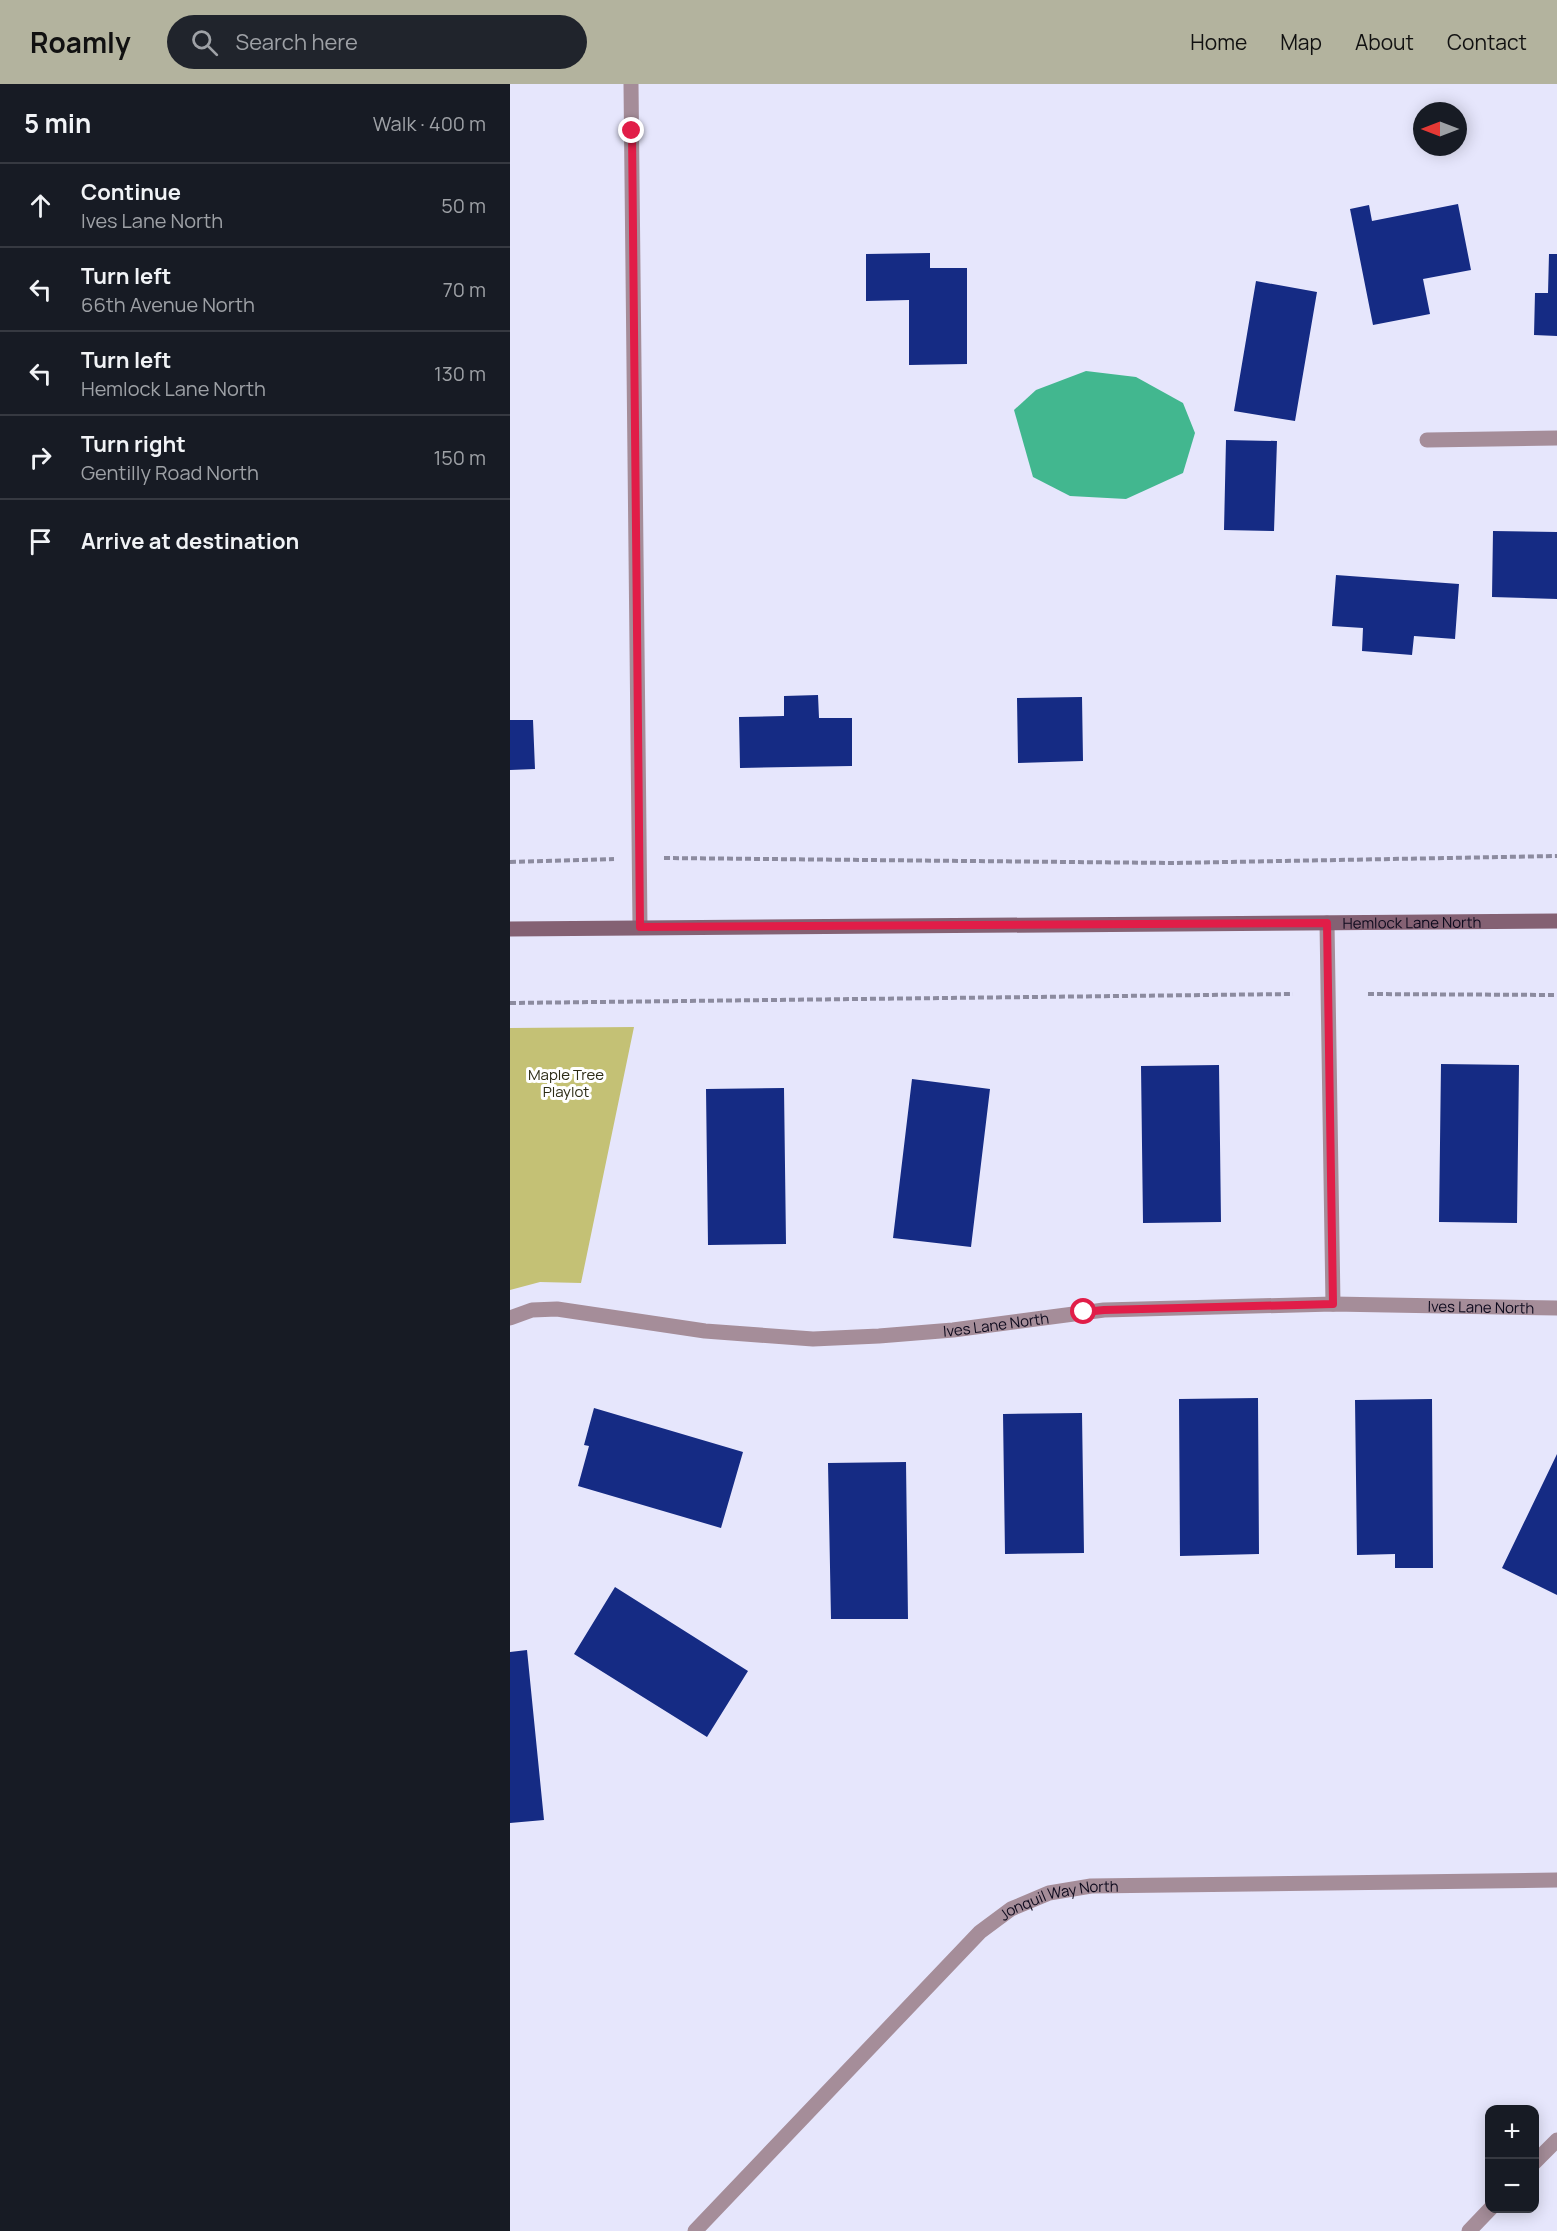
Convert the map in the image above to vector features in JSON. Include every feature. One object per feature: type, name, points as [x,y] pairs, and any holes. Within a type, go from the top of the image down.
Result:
[{"type":"main road","name":"Hemlock Lane North","points":[[510,929],[1557,921]]},
{"type":"street","points":[[631,84],[640,927]]},
{"type":"street","points":[[1427,440],[1557,438]]},
{"type":"street","points":[[1327,923],[1333,1304]]},
{"type":"street","name":"Ives Lane North","points":[[510,1318],[532,1310],[557,1309],[705,1331],[813,1340],[953,1330],[1104,1310],[1333,1304],[1557,1308]]},
{"type":"street","name":"Jonquil Way North","points":[[695,2231],[980,1932],[1011,1909],[1049,1893],[1091,1886],[1557,1880]]},
{"type":"street","points":[[1538,2159],[1557,2140]]},
{"type":"street","points":[[1469,2231],[1486,2213]]},
{"type":"path","points":[[510,862],[639,858],[1172,863],[1557,856]]},
{"type":"path","points":[[510,1003],[1293,994]]},
{"type":"path","points":[[1368,994],[1557,995]]},
{"type":"green space","name":"Maple Tree Playlot","points":[[634,1027],[581,1283],[540,1282],[510,1290],[510,1028]]},
{"type":"shaded area","points":[[1086,371],[1136,377],[1183,403],[1195,433],[1183,473],[1126,499],[1070,496],[1033,477],[1014,410],[1036,390]]},
{"type":"building","points":[[1458,204],[1471,270],[1423,279],[1430,314],[1373,325],[1350,209],[1369,205],[1372,221]]},
{"type":"building","points":[[930,253],[930,268],[967,268],[967,364],[909,365],[909,300],[866,301],[866,254]]},
{"type":"building","points":[[1549,254],[1557,254],[1557,336],[1534,335],[1535,293],[1548,293]]},
{"type":"building","points":[[1256,281],[1317,292],[1295,421],[1234,411]]},
{"type":"building","points":[[1226,440],[1277,441],[1274,531],[1224,530]]},
{"type":"building","points":[[1493,531],[1557,532],[1557,599],[1492,597]]},
{"type":"building","points":[[1336,575],[1459,584],[1455,639],[1414,636],[1412,655],[1362,651],[1363,628],[1332,626]]},
{"type":"building","points":[[818,695],[819,718],[852,718],[852,766],[740,768],[739,717],[784,716],[784,696]]},
{"type":"building","points":[[1082,697],[1083,761],[1018,763],[1017,698]]},
{"type":"building","points":[[510,720],[533,720],[535,769],[510,770]]},
{"type":"building","points":[[1441,1064],[1519,1065],[1517,1223],[1439,1222]]},
{"type":"building","points":[[1219,1065],[1221,1222],[1143,1223],[1141,1066]]},
{"type":"building","points":[[912,1079],[990,1089],[971,1247],[893,1238]]},
{"type":"building","points":[[784,1088],[786,1244],[708,1245],[706,1089]]},
{"type":"building","points":[[1258,1398],[1259,1554],[1180,1556],[1179,1399]]},
{"type":"building","points":[[1432,1399],[1433,1568],[1395,1568],[1395,1554],[1357,1555],[1355,1400]]},
{"type":"building","points":[[594,1408],[743,1452],[721,1528],[578,1486],[589,1446],[584,1445]]},
{"type":"building","points":[[1082,1413],[1084,1553],[1005,1554],[1003,1414]]},
{"type":"building","points":[[1557,1454],[1557,1595],[1502,1568]]},
{"type":"building","points":[[906,1462],[908,1619],[831,1619],[828,1463]]},
{"type":"building","points":[[615,1587],[748,1671],[707,1737],[574,1654]]},
{"type":"building","points":[[527,1650],[544,1820],[510,1823],[510,1652]]},
{"type":"route","points":[[632,131],[640,927],[1327,923],[1333,1304],[1084,1312]]}]
